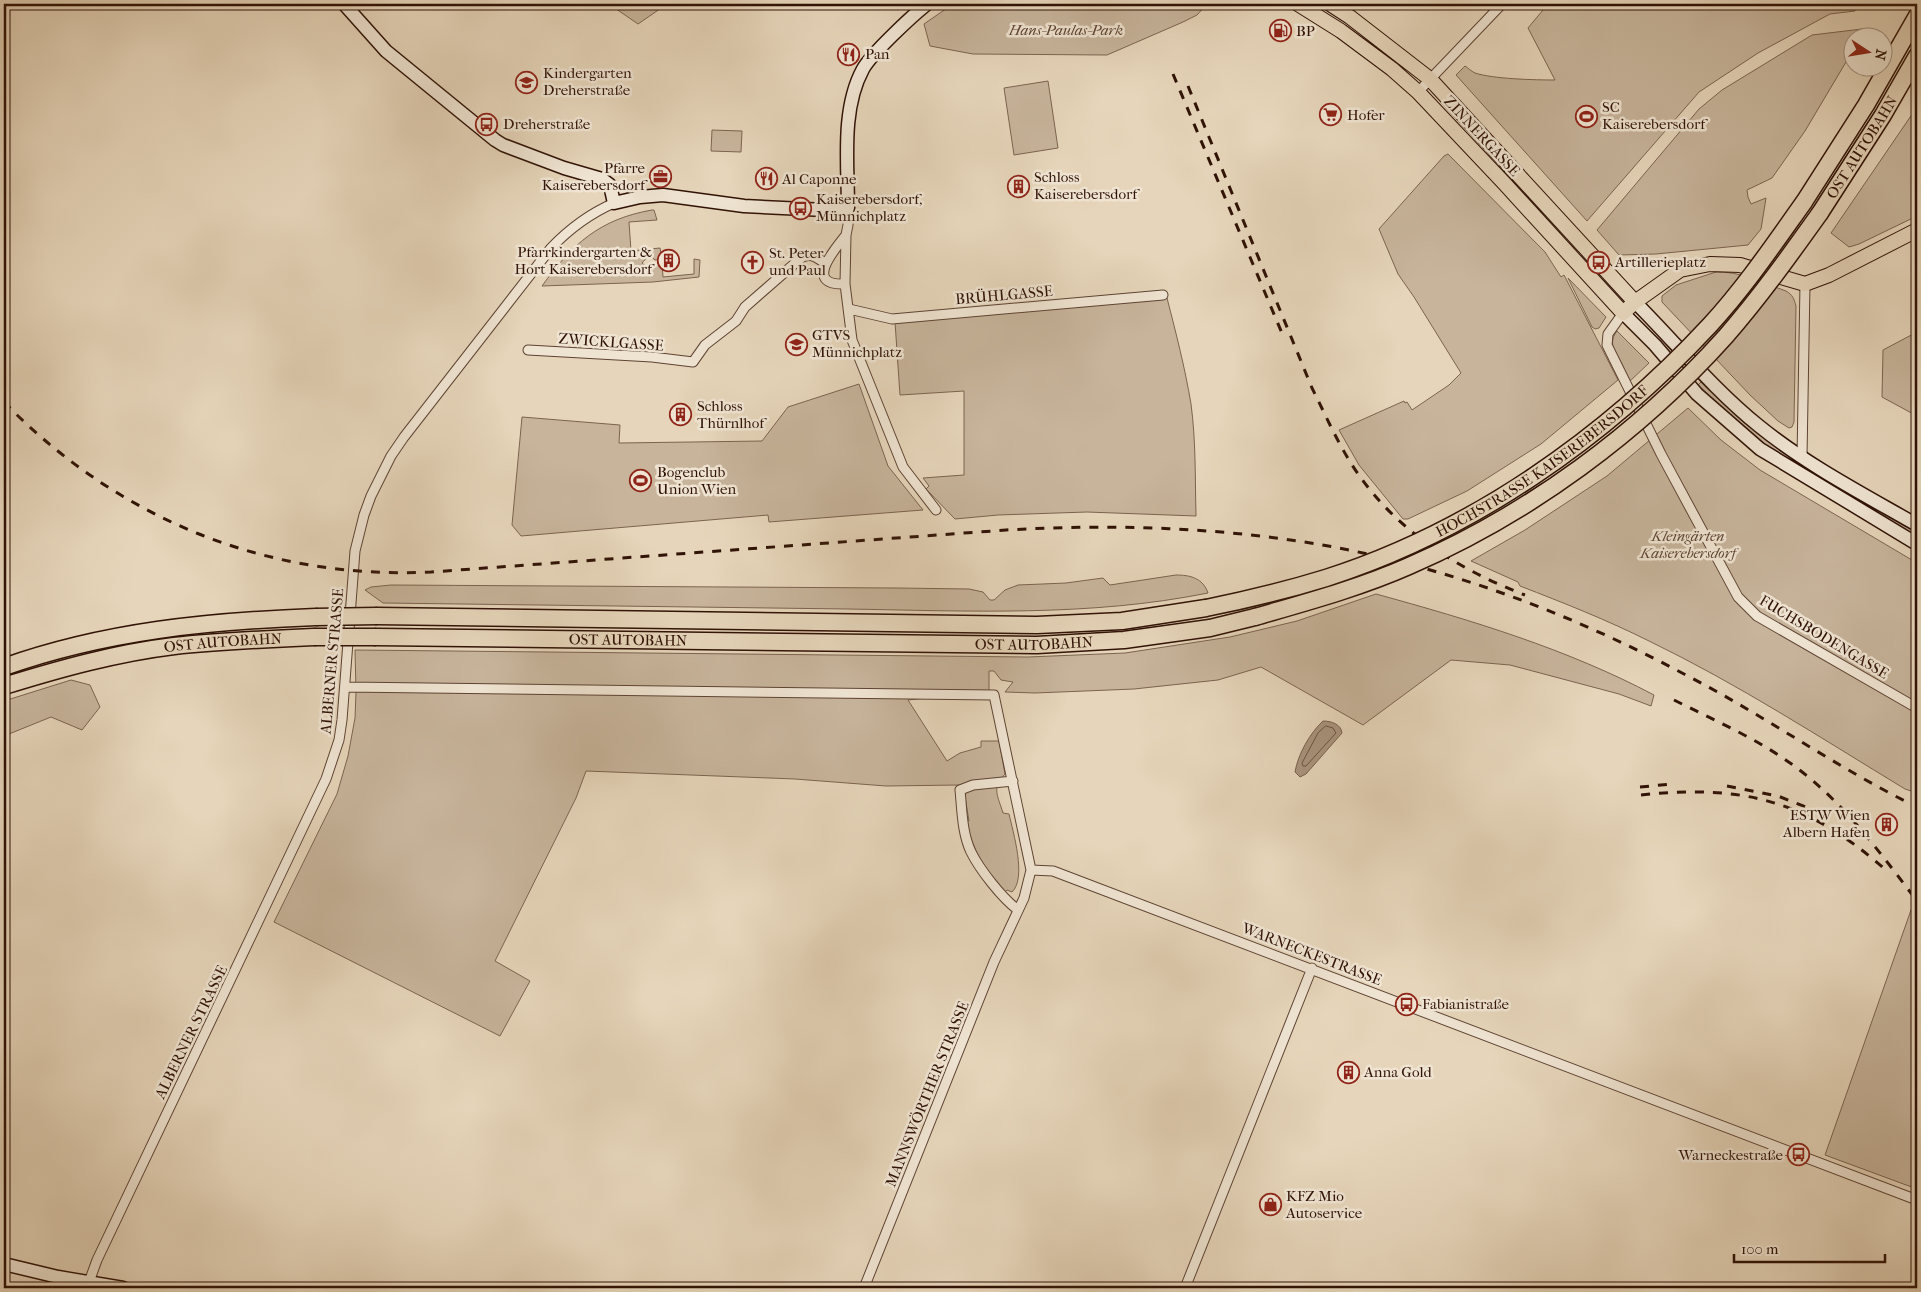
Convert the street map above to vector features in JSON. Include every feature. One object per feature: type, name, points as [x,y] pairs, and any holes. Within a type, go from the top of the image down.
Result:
[{"type":"highway","name":"OST AUTOBAHN","points":[[1804,202],[1866,105],[1917,16]]},
{"type":"highway","name":"OST AUTOBAHN","points":[[1820,213],[1883,115],[1917,56]]},
{"type":"highway","name":"HOCHSTRASSE KAISEREBERSDORF","points":[[1206,608],[1253,599],[1328,578],[1403,548],[1471,514],[1536,475],[1597,431],[1655,381],[1711,324],[1760,264],[1804,202]]},
{"type":"highway","name":"HOCHSTRASSE KAISEREBERSDORF","points":[[1255,617],[1334,595],[1410,566],[1478,533],[1547,491],[1609,446],[1667,396],[1732,329],[1776,275],[1820,213]]},
{"type":"highway","name":"OST AUTOBAHN","points":[[4,667],[99,640],[170,627],[238,620],[377,616],[1037,626],[1122,621],[1206,608]]},
{"type":"highway","name":"OST AUTOBAHN","points":[[4,686],[93,661],[172,647],[240,640],[376,636],[1037,645],[1124,640],[1210,628],[1255,617]]},
{"type":"main road","name":"ZINNERGASSE","points":[[1298,4],[1341,31],[1392,69],[1418,92],[1623,313]]},
{"type":"main road","name":"ZINNERGASSE","points":[[1330,4],[1365,28],[1430,79],[1635,302]]},
{"type":"main road","points":[[1623,313],[1635,302],[1680,270],[1710,264],[1740,265],[1805,284],[1830,275],[1917,230]]},
{"type":"street","points":[[344,4],[386,51],[495,140],[564,168],[606,181],[612,191],[614,203],[640,197],[663,195],[744,206],[825,210],[848,208]]},
{"type":"street","points":[[927,4],[868,60],[853,95],[849,123],[848,225],[845,284],[852,340],[892,444],[903,467],[936,510]]},
{"type":"street","points":[[1418,92],[1502,4]]},
{"type":"street","name":"ALBERNER STRASSE","points":[[81,1283],[101,1251],[320,794],[333,762],[345,687],[355,552],[364,515],[385,467],[404,437],[551,248],[580,221],[614,203]]},
{"type":"street","points":[[845,284],[838,285],[827,280],[824,276],[825,263],[846,235]]},
{"type":"street","name":"ZWICKLGASSE","points":[[528,350],[652,357],[692,362],[705,345],[736,321],[745,307],[804,255],[813,256],[825,263]]},
{"type":"street","points":[[1802,457],[1805,284]]},
{"type":"street","name":"BRÜHLGASSE","points":[[849,309],[892,319],[1163,295]]},
{"type":"street","points":[[1635,302],[1724,396],[1759,426],[1802,457],[1917,525]]},
{"type":"street","points":[[1623,313],[1655,345],[1697,394],[1760,449],[1917,544]]},
{"type":"street","name":"FUCHSBODENGASSE","points":[[1623,313],[1608,334],[1607,345],[1661,454],[1738,597],[1757,616],[1917,708]]},
{"type":"street","name":"MANNSWÖRTHER STRASSE","points":[[345,687],[994,695],[1031,870],[1024,898],[994,962],[864,1288]]},
{"type":"street","points":[[1013,781],[973,785],[960,790],[964,827],[971,852],[1004,900],[1018,910]]},
{"type":"street","name":"WARNECKESTRASSE","points":[[1031,870],[1053,870],[1917,1200]]},
{"type":"street","points":[[1185,1288],[1312,968]]},
{"type":"street","points":[[4,1264],[81,1283],[123,1288]]},
{"type":"green space","points":[[609,4],[667,4],[638,24]]},
{"type":"green space","name":"Hans-Paulas-Park","points":[[953,4],[1207,4],[1197,15],[1107,55],[973,54],[930,46],[924,24]]},
{"type":"green space","name":"SC Kaiserebersdorf","points":[[1548,4],[1854,4],[1855,11],[1830,14],[1758,53],[1699,92],[1587,221],[1456,75],[1465,66],[1475,73],[1492,77],[1555,80],[1528,28]]},
{"type":"green space","points":[[1844,31],[1844,65],[1805,131],[1772,178],[1747,190],[1751,204],[1766,198],[1761,229],[1748,245],[1656,254],[1619,255],[1597,230],[1699,109],[1722,90],[1812,35]]},
{"type":"green space","points":[[1048,81],[1058,148],[1014,155],[1004,88]]},
{"type":"green space","points":[[1917,107],[1917,216],[1849,247],[1831,233]]},
{"type":"green space","points":[[712,130],[742,131],[741,152],[711,151]]},
{"type":"green space","points":[[1448,154],[1545,252],[1561,277],[1564,275],[1618,380],[1541,444],[1467,491],[1408,519],[1403,519],[1359,465],[1339,430],[1404,401],[1405,403],[1407,402],[1412,410],[1449,385],[1461,373],[1398,274],[1379,229],[1444,156]]},
{"type":"green space","points":[[654,210],[657,220],[629,222],[631,251],[660,248],[662,259],[655,260],[649,255],[642,263],[650,270],[655,264],[662,263],[663,277],[694,274],[694,259],[700,260],[699,277],[653,282],[542,286],[576,246],[602,227],[634,214]]},
{"type":"green space","points":[[1716,272],[1734,273],[1751,278],[1786,291],[1794,299],[1796,306],[1794,422],[1792,427],[1789,428],[1778,421],[1750,395],[1662,302],[1662,296],[1676,285]]},
{"type":"green space","points":[[1568,278],[1606,317],[1599,328],[1595,329],[1592,327]]},
{"type":"green space","points":[[1167,298],[1183,364],[1193,418],[1196,516],[1087,512],[998,515],[955,519],[926,489],[929,486],[923,478],[964,475],[964,391],[900,395],[895,322]]},
{"type":"green space","points":[[1617,331],[1649,363],[1630,381],[1619,363],[1614,350],[1613,343]]},
{"type":"green space","points":[[1917,332],[1917,416],[1882,397],[1883,350]]},
{"type":"green space","points":[[1702,381],[1731,410],[1779,449],[1917,530],[1917,536],[1795,466],[1756,439],[1698,385]]},
{"type":"green space","name":"Bogenclub Union Wien","points":[[859,384],[888,466],[923,510],[769,522],[768,515],[521,536],[512,525],[522,417],[620,425],[619,443],[762,441],[788,407]]},
{"type":"green space","name":"Kleingärten Kaiserebersdorf","points":[[1688,408],[1721,440],[1760,470],[1917,563],[1917,793],[1905,789],[1715,675],[1633,633],[1520,586],[1518,582],[1471,561],[1525,530],[1607,476]]},
{"type":"green space","points":[[1176,575],[1195,578],[1203,584],[1208,593],[1118,606],[1028,611],[983,611],[383,603],[365,590],[371,587],[391,585],[969,589],[983,592],[990,600],[994,600],[1005,590],[1018,585],[1066,583],[1103,578],[1110,585]]},
{"type":"green space","points":[[1376,594],[1483,625],[1587,663],[1654,695],[1651,706],[1619,694],[1510,665],[1451,660],[1363,725],[1261,667],[1218,680],[1134,689],[1035,693],[1005,692],[1013,682],[1001,680],[994,671],[989,671],[989,691],[908,700],[947,761],[960,753],[981,747],[981,741],[999,741],[1005,774],[998,784],[997,792],[1003,813],[1009,814],[1018,854],[1018,876],[1012,892],[1007,890],[1005,892],[986,868],[976,851],[966,822],[969,821],[965,797],[959,785],[886,786],[795,779],[586,771],[576,798],[495,961],[530,981],[500,1036],[274,922],[337,794],[348,756],[355,718],[355,650],[1028,657],[1125,653],[1230,637],[1297,621]]},
{"type":"green space","points":[[71,680],[90,685],[100,707],[82,730],[51,717],[4,736],[4,701]]},
{"type":"green space","points":[[1911,910],[1917,916],[1917,1189],[1825,1155]]},
{"type":"water","points":[[1323,721],[1340,727],[1342,733],[1306,774],[1300,777],[1295,772],[1299,758],[1309,738]]},
{"type":"railway","points":[[1173,74],[1284,338]]},
{"type":"railway","points":[[1188,86],[1312,388],[1349,460],[1365,484],[1383,505],[1425,542],[1473,572],[1525,595]]},
{"type":"railway","points":[[4,402],[48,443],[96,479],[146,509],[199,534],[254,553],[311,565],[370,572],[431,572],[1006,530],[1084,527],[1162,528],[1240,534],[1278,538],[1365,553],[1412,565],[1506,594],[1597,631],[1714,690],[1858,776],[1917,807]]},
{"type":"railway","points":[[1674,700],[1737,731],[1768,749],[1814,782],[1862,830],[1917,901]]},
{"type":"railway","points":[[1640,787],[1672,784]]},
{"type":"railway","points":[[1727,786],[1778,796],[1811,809]]},
{"type":"railway","points":[[1641,795],[1712,792],[1744,796],[1773,803],[1802,813],[1830,828],[1858,847],[1887,871]]},
{"type":"place","name":"BP","points":[[1280,31]]},
{"type":"place","name":"Pan","points":[[849,54]]},
{"type":"place","name":"Kindergarten Dreherstraße","points":[[527,82]]},
{"type":"place","name":"Hofer","points":[[1331,115]]},
{"type":"place","name":"SC Kaiserebersdorf","points":[[1586,116]]},
{"type":"place","name":"Dreherstraße","points":[[487,124]]},
{"type":"place","name":"Pfarre Kaiserebersdorf","points":[[661,177]]},
{"type":"place","name":"Al Caponne","points":[[766,179]]},
{"type":"place","name":"Schloss Kaiserebersdorf","points":[[1018,186]]},
{"type":"place","name":"Kaiserebersdorf, Münnichplatz","points":[[800,208]]},
{"type":"place","name":"Pfarrkindergarten & Hort Kaiserebersdorf","points":[[668,261]]},
{"type":"place","name":"St. Peter und Paul","points":[[753,262]]},
{"type":"place","name":"Artillerieplatz","points":[[1599,262]]},
{"type":"place","name":"GTVS Münnichplatz","points":[[796,344]]},
{"type":"place","name":"Schloss Thürnlhof","points":[[681,415]]},
{"type":"place","name":"Bogenclub Union Wien","points":[[641,481]]},
{"type":"place","name":"ESTW Wien Albern Hafen","points":[[1886,824]]},
{"type":"place","name":"Fabianistraße","points":[[1406,1004]]},
{"type":"place","name":"Anna Gold","points":[[1348,1072]]},
{"type":"place","name":"Warneckestraße","points":[[1799,1155]]},
{"type":"place","name":"KFZ Mio Autoservice","points":[[1270,1205]]}]
